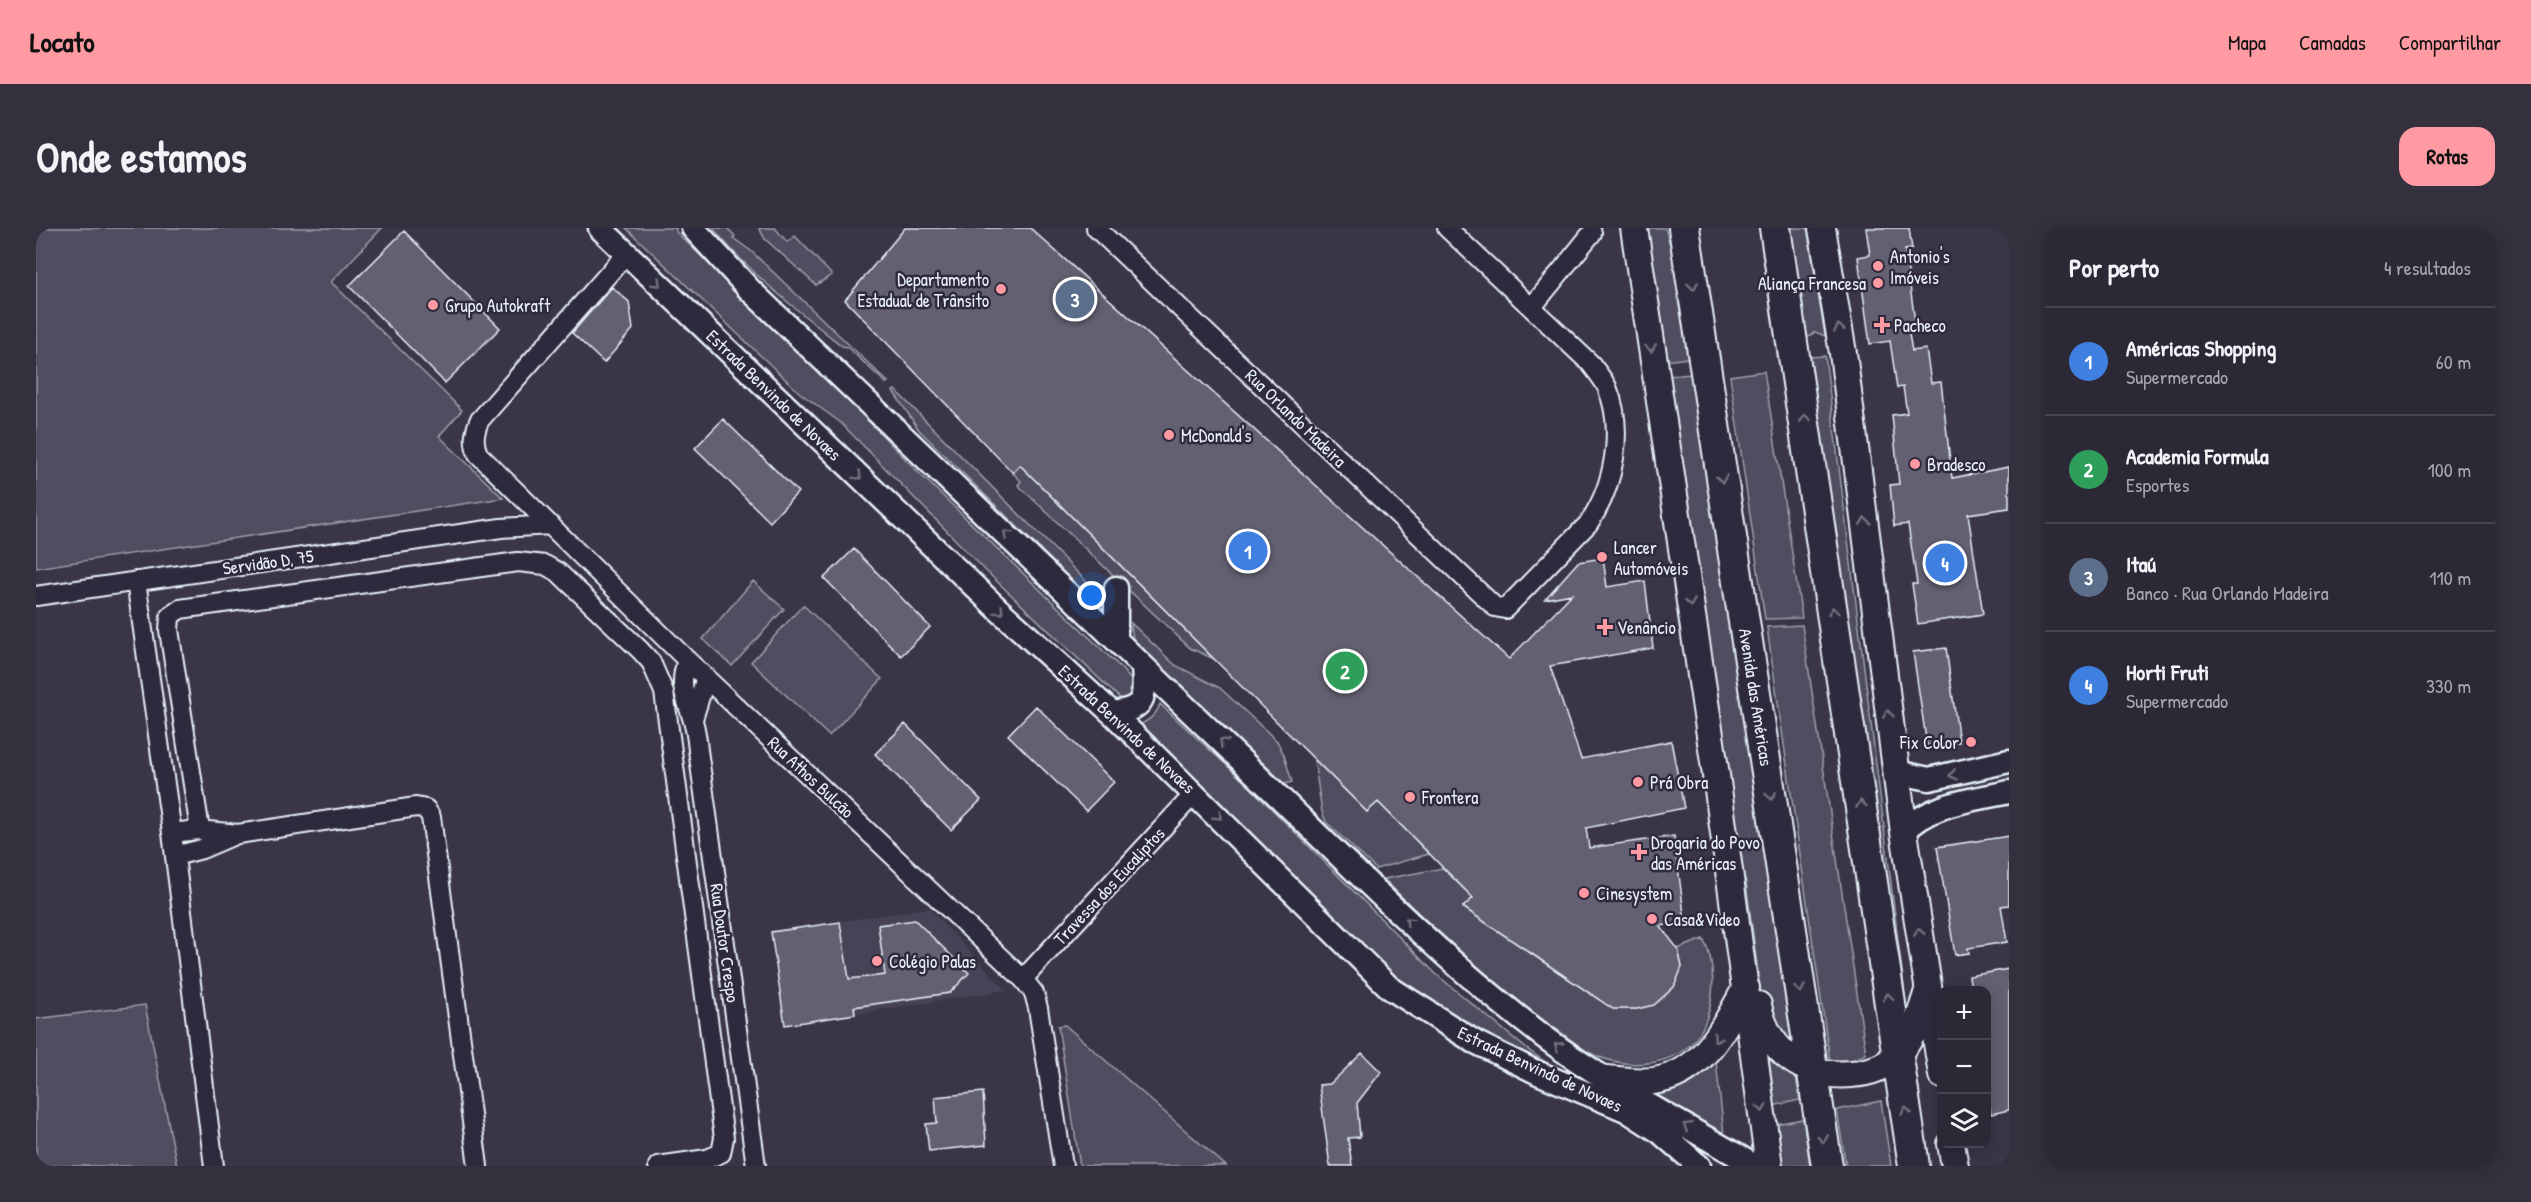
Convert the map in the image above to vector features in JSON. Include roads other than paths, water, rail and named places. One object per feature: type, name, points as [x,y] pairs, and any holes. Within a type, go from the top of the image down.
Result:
[{"type":"highway","name":"Avenida das Américas","points":[[1684,228],[1827,1166]]},
{"type":"highway","points":[[1776,231],[1914,1166]]},
{"type":"main road","points":[[1634,228],[1724,833],[1770,1166]]},
{"type":"main road","points":[[1822,228],[1843,354],[1904,832],[1937,1049]]},
{"type":"main road","points":[[1724,833],[1731,843],[1740,874],[1761,1023],[1775,1045],[1789,1058],[1825,1074],[1843,1075],[1878,1069],[1897,1055],[1916,1027],[1928,990]]},
{"type":"main road","points":[[1607,1078],[1652,1082],[1671,1077],[1690,1068],[1723,1030],[1746,988]]},
{"type":"main road","points":[[1952,1148],[1954,1166]]},
{"type":"street","name":"Estrada Benvindo de Novaes","points":[[600,228],[999,610],[1112,713],[1390,988],[1475,1042],[1536,1072],[1626,1110],[1660,1132],[1699,1166]]},
{"type":"street","name":"Estrada Benvindo de Novaes","points":[[693,228],[750,290],[1116,639],[1363,879],[1480,985],[1545,1037],[1607,1078],[1755,1166]]},
{"type":"street","name":"Rua Orlando Madeira","points":[[1096,228],[1495,607],[1505,609],[1510,607],[1588,524],[1599,508],[1611,474],[1615,442],[1614,411],[1606,385],[1591,364],[1532,307]]},
{"type":"street","points":[[1447,228],[1532,307],[1592,232]]},
{"type":"street","name":"Rua Athos Bulcão","points":[[626,254],[479,421],[474,433],[474,444],[478,454],[687,660],[1023,979],[1034,993],[1038,1008],[1063,1166]]},
{"type":"street","points":[[501,528],[528,504]]},
{"type":"street","name":"Servidão D, 75","points":[[36,596],[501,528],[550,525]]},
{"type":"street","points":[[200,830],[169,630],[170,616],[180,609],[518,562],[545,565],[558,572],[651,662],[664,692],[724,1138],[721,1153],[707,1159],[658,1166]]},
{"type":"street","points":[[136,581],[172,833],[214,1166]]},
{"type":"street","points":[[1116,588],[1116,639]]},
{"type":"street","name":"Rua Doutor Crespo","points":[[687,660],[683,677],[683,692],[693,719],[756,1166]]},
{"type":"street","points":[[1112,713],[1130,711],[1143,699],[1143,666]]},
{"type":"street","name":"Rua Doutor Crespo","points":[[693,719],[706,677]]},
{"type":"street","points":[[1896,772],[1929,779],[2009,761]]},
{"type":"street","points":[[1904,832],[1913,821],[1940,808],[2009,792]]},
{"type":"street","name":"Travessa dos Eucaliptos","points":[[1023,979],[1195,793]]},
{"type":"street","points":[[175,856],[202,849],[238,834],[416,807],[426,809],[431,817],[478,1166]]},
{"type":"street","points":[[172,833],[200,830],[238,834]]},
{"type":"place","name":"Antonio's Imóveis","points":[[1878,266]]},
{"type":"place","name":"Aliança Francesa","points":[[1878,283]]},
{"type":"place","name":"Departamento Estadual de Trânsito","points":[[1001,289]]},
{"type":"place","name":"Itaú","points":[[1075,299]]},
{"type":"place","name":"Grupo Autokraft","points":[[433,305]]},
{"type":"place","name":"Pacheco","points":[[1882,325]]},
{"type":"place","name":"McDonald's","points":[[1169,435]]},
{"type":"place","name":"Bradesco","points":[[1915,464]]},
{"type":"place","name":"Américas Shopping","points":[[1248,551]]},
{"type":"place","name":"Lancer Automóveis","points":[[1602,557]]},
{"type":"place","name":"Horti Fruti","points":[[1945,563]]},
{"type":"place","name":"Venâncio","points":[[1605,627]]},
{"type":"place","name":"Academia Formula","points":[[1345,671]]},
{"type":"place","name":"Fix Color","points":[[1971,742]]},
{"type":"place","name":"Prá Obra","points":[[1638,782]]},
{"type":"place","name":"Frontera","points":[[1410,797]]},
{"type":"place","name":"Drogaria do Povo das Américas","points":[[1639,852]]},
{"type":"place","name":"Cinesystem","points":[[1584,893]]},
{"type":"place","name":"Casa&Video","points":[[1652,919]]},
{"type":"place","name":"Colégio Palas","points":[[877,961]]}]
